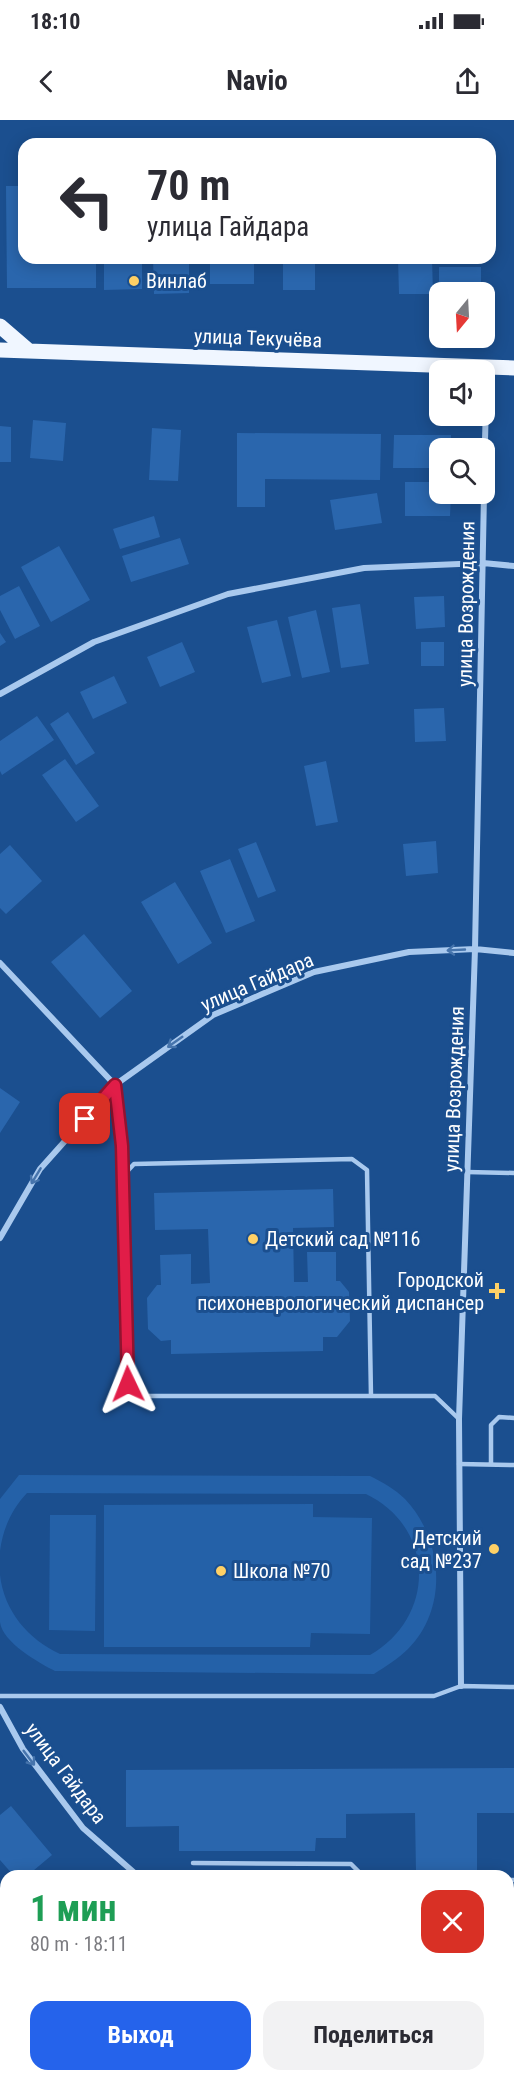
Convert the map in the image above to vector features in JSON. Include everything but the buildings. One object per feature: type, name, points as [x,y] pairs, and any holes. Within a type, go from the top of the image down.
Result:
[{"type":"main road","points":[[0,326],[29,351]]},
{"type":"main road","name":"улица Текучёва","points":[[0,350],[429,365]]},
{"type":"main road","name":"улица Текучёва","points":[[495,367],[514,368]]},
{"type":"street","name":"улица Возрождения","points":[[461,1686],[459,1419],[475,949],[484,504]]},
{"type":"street","points":[[0,694],[94,642],[228,594],[364,568],[483,563],[514,566]]},
{"type":"street","name":"улица Гайдара","points":[[0,1238],[40,1169],[115,1085],[213,1015],[314,972],[409,952],[475,949],[514,953]]},
{"type":"street","points":[[0,963],[115,1085]]},
{"type":"street","name":"улица Гайдара","points":[[0,1707],[23,1749],[83,1828],[131,1870]]},
{"type":"lane","points":[[115,1085],[122,1146],[128,1384],[143,1396],[435,1396],[459,1419]]},
{"type":"lane","points":[[122,1177],[134,1164],[352,1159],[367,1170],[371,1396]]},
{"type":"lane","points":[[467,1172],[514,1173]]},
{"type":"lane","points":[[491,1464],[490,1425],[500,1418],[514,1418]]},
{"type":"lane","points":[[459,1464],[514,1465]]},
{"type":"lane","points":[[0,1696],[434,1696],[461,1686],[514,1687]]},
{"type":"lane","points":[[193,1863],[351,1864],[357,1870]]},
{"type":"shaded area","points":[[19,1475],[370,1476],[384,1483],[405,1499],[418,1515],[427,1534],[436,1574],[435,1594],[430,1614],[421,1632],[408,1649],[374,1674],[55,1671],[22,1651],[2,1630],[0,1575],[2,1588],[12,1612],[28,1632],[48,1648],[60,1654],[370,1655],[392,1639],[407,1619],[416,1596],[419,1573],[415,1550],[405,1528],[389,1509],[366,1494],[27,1493],[9,1519],[0,1551],[0,1499]]},
{"type":"shaded area","points":[[313,1504],[313,1517],[372,1518],[370,1634],[311,1633],[310,1647],[104,1647],[104,1505]]},
{"type":"shaded area","points":[[50,1515],[96,1515],[95,1631],[49,1630]]},
{"type":"place","name":"Винлаб","points":[[134,281]]},
{"type":"place","name":"Детский сад №116","points":[[253,1239]]},
{"type":"place","name":"Городской психоневрологический диспансер","points":[[497,1291]]},
{"type":"place","name":"Детский сад №237","points":[[494,1549]]},
{"type":"place","name":"Школа №70","points":[[221,1571]]},
{"type":"route","points":[[85,1119],[115,1085],[122,1146],[128,1384]]}]
